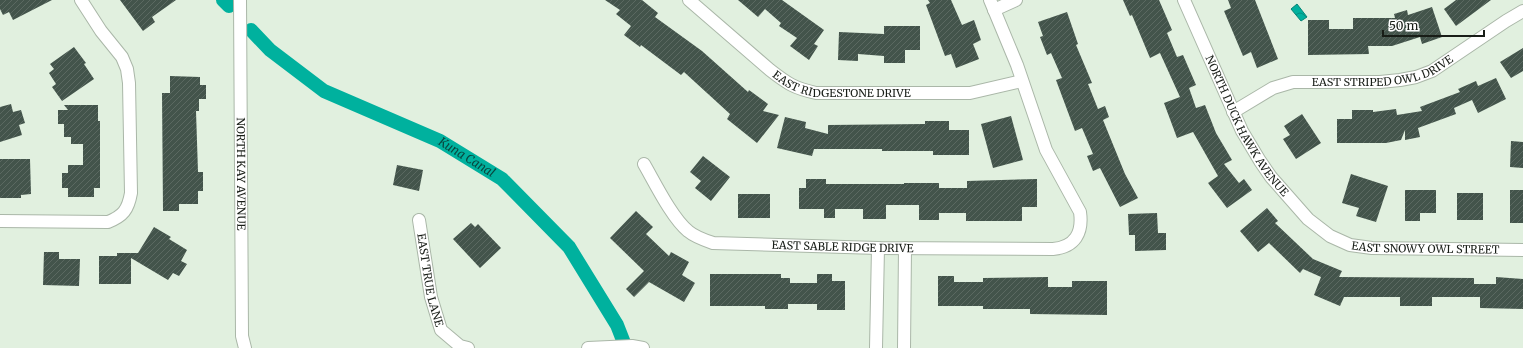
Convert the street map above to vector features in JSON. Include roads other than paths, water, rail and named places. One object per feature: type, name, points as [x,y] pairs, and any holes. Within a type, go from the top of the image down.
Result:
[{"type":"street","points":[[0,221],[108,222],[118,218],[124,212],[129,203],[131,193],[129,83],[127,69],[122,57],[101,31],[81,0]]},
{"type":"street","name":"NORTH KAY AVENUE","points":[[240,0],[242,336],[245,348]]},
{"type":"street","name":"EAST RIDGESTONE DRIVE","points":[[689,0],[770,70],[784,81],[798,89],[816,93],[970,93],[1022,82]]},
{"type":"street","points":[[1016,0],[992,5],[1022,82]]},
{"type":"street","name":"NORTH DUCK HAWK AVENUE","points":[[1184,0],[1233,112],[1250,145],[1271,177],[1308,220],[1330,236]]},
{"type":"street","name":"EAST STRIPED OWL DRIVE","points":[[1233,112],[1273,88],[1293,82],[1380,82],[1416,77],[1432,71],[1523,11]]},
{"type":"street","name":"EAST SABLE RIDGE DRIVE","points":[[644,164],[678,222],[688,232],[700,239],[713,243],[725,245],[878,248],[1061,248],[1070,244],[1077,237],[1082,223],[1080,212],[1046,150],[1022,82]]},
{"type":"street","name":"EAST TRUE LANE","points":[[419,220],[431,297],[441,330],[460,346],[468,348]]},
{"type":"street","name":"EAST SNOWY OWL STREET","points":[[1330,236],[1350,245],[1372,248],[1523,250]]},
{"type":"street","points":[[876,348],[878,248]]},
{"type":"street","points":[[904,348],[905,248]]},
{"type":"street","points":[[588,348],[616,346],[638,347]]},
{"type":"water","points":[[1297,4],[1307,17],[1301,21],[1291,9]]},
{"type":"waterway","name":"Kuna Canal","points":[[223,0],[229,6]]},
{"type":"waterway","name":"Kuna Canal","points":[[251,30],[270,50],[324,91],[440,141],[502,179],[569,247],[617,325],[626,348]]}]
